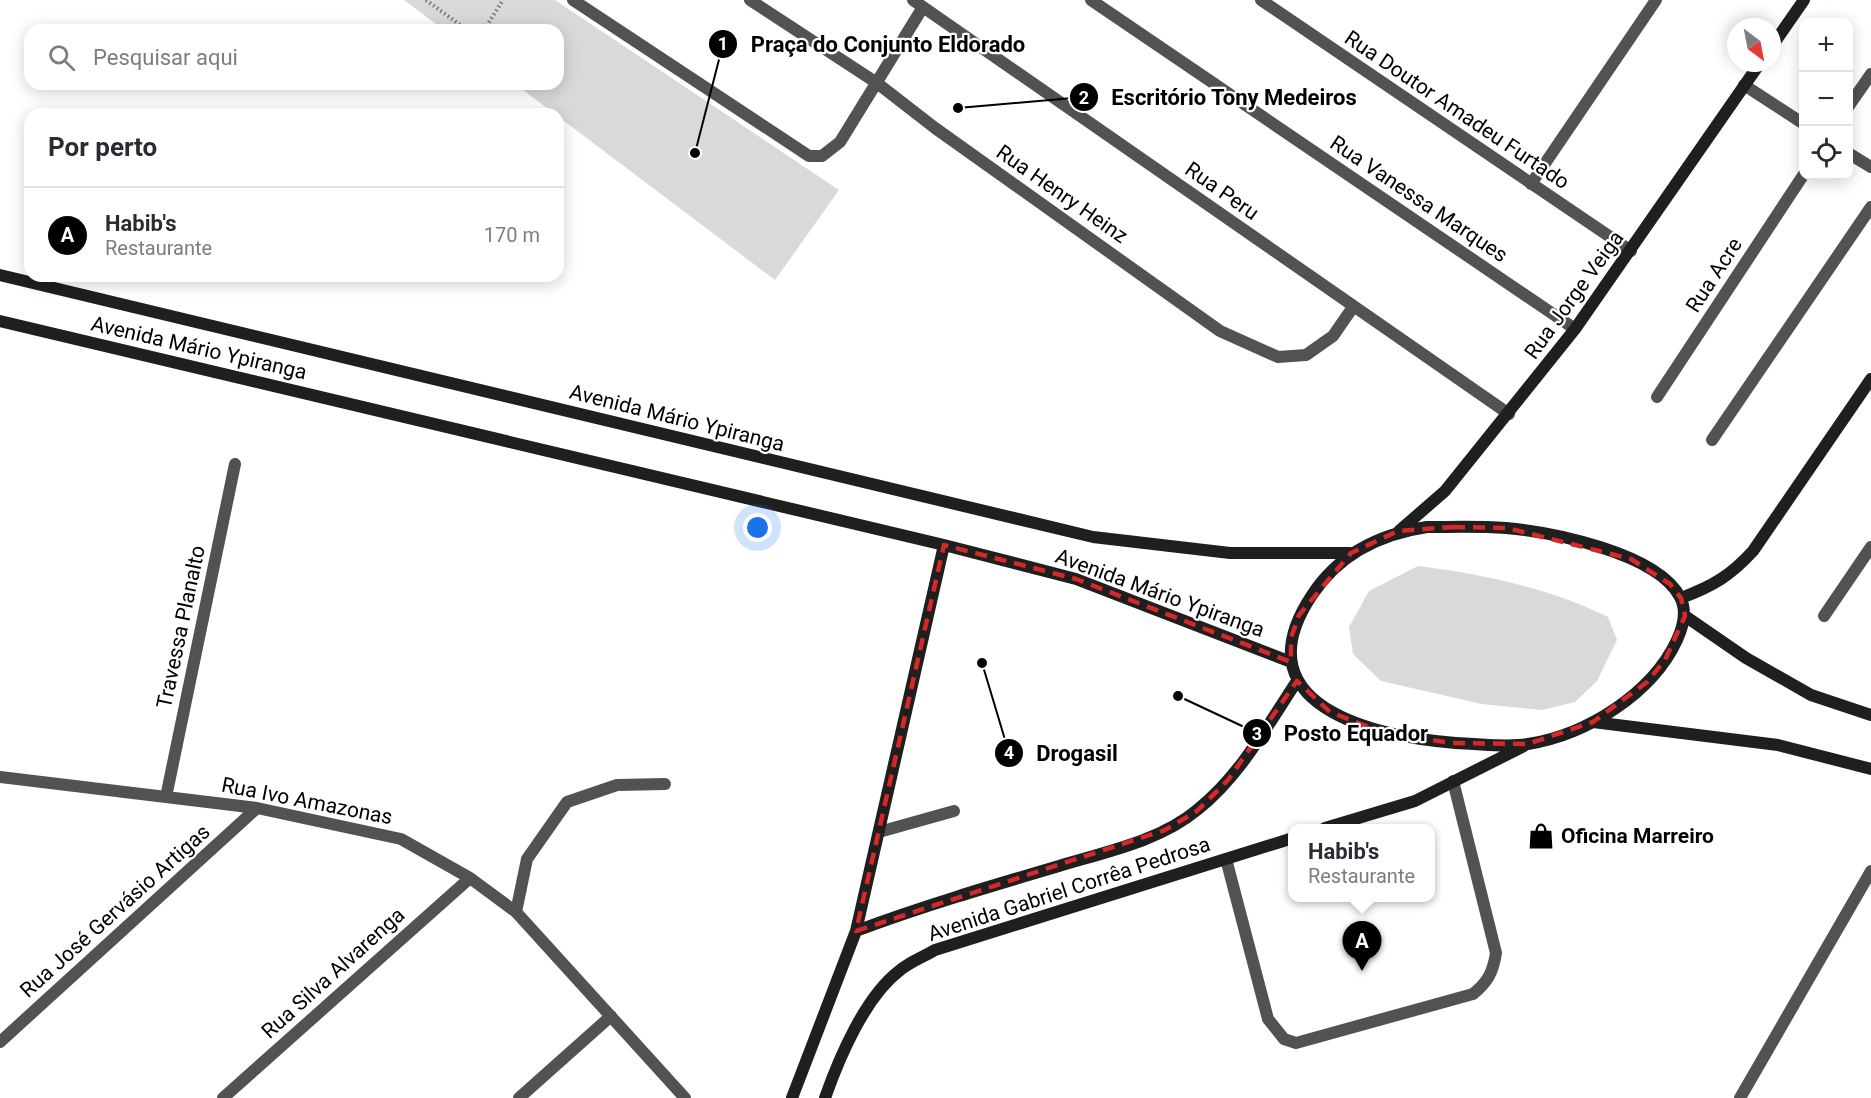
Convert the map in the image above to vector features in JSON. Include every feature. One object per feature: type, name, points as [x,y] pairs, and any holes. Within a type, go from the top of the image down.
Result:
[{"type":"main road","points":[[1781,33],[1804,0]]},
{"type":"main road","name":"Rua Jorge Veiga","points":[[1398,531],[1445,490],[1509,414],[1575,329],[1753,72]]},
{"type":"main road","name":"Avenida Mário Ypiranga","points":[[0,275],[24,281]]},
{"type":"main road","name":"Avenida Mário Ypiranga","points":[[29,282],[1093,537],[1230,554],[1351,553]]},
{"type":"main road","name":"Avenida Mário Ypiranga","points":[[0,321],[944,545],[1076,579],[1291,662]]},
{"type":"main road","points":[[1681,598],[1710,587],[1733,573],[1753,551],[1871,380]]},
{"type":"main road","points":[[1337,824],[1414,801],[1528,744],[1593,722],[1647,682],[1678,639],[1685,616],[1681,598],[1670,584],[1631,559],[1561,538],[1507,528],[1453,527],[1398,531],[1351,553],[1314,592],[1299,615],[1291,638],[1291,662],[1297,681],[1312,698],[1330,711],[1356,724],[1387,734],[1452,743],[1528,744]]},
{"type":"main road","points":[[792,1098],[856,931],[944,545]]},
{"type":"main road","points":[[1685,616],[1746,658],[1811,695],[1871,716]]},
{"type":"main road","name":"Avenida Gabriel Corrêa Pedrosa","points":[[856,931],[910,911],[1112,849],[1165,830],[1197,811],[1228,780],[1297,681]]},
{"type":"main road","points":[[1593,722],[1778,745],[1871,769]]},
{"type":"main road","name":"Avenida Gabriel Corrêa Pedrosa","points":[[825,1098],[836,1065],[873,1000],[898,971],[935,950],[1288,840]]},
{"type":"street","points":[[573,0],[809,156],[822,156],[840,142],[877,83],[918,3]]},
{"type":"street","name":"Rua Henry Heinz","points":[[750,0],[877,83],[935,128],[1220,331],[1278,357],[1306,355],[1333,336],[1353,307]]},
{"type":"street","name":"Rua Vanessa Marques","points":[[1091,0],[1575,329]]},
{"type":"street","name":"Rua Doutor Amadeu Furtado","points":[[1261,0],[1631,251]]},
{"type":"street","points":[[1531,184],[1656,0]]},
{"type":"street","name":"Rua Peru","points":[[918,3],[1509,414]]},
{"type":"street","points":[[1853,100],[1871,74]]},
{"type":"street","points":[[1744,85],[1799,121]]},
{"type":"street","points":[[1853,156],[1871,167]]},
{"type":"street","name":"Rua Acre","points":[[1657,397],[1799,180]]},
{"type":"street","points":[[1712,440],[1871,207]]},
{"type":"street","name":"Travessa Planalto","points":[[166,797],[235,464]]},
{"type":"street","points":[[1824,616],[1871,547]]},
{"type":"street","name":"Rua Ivo Amazonas","points":[[2,779],[257,808],[401,838],[470,878],[516,912],[685,1098]]},
{"type":"street","points":[[1226,859],[1268,1018],[1284,1039],[1296,1042],[1473,994],[1486,983],[1494,969],[1497,953],[1453,782]]},
{"type":"street","points":[[516,912],[526,860],[567,802],[617,785],[665,784]]},
{"type":"street","name":"Rua José Gervásio Artigas","points":[[0,1042],[257,808]]},
{"type":"street","points":[[879,832],[954,811]]},
{"type":"street","points":[[1740,1098],[1871,871]]},
{"type":"street","name":"Rua Silva Alvarenga","points":[[223,1098],[470,878]]},
{"type":"street","points":[[519,1098],[611,1016]]},
{"type":"path","points":[[426,0],[459,24]]},
{"type":"path","points":[[488,24],[503,0]]},
{"type":"highlighted area","points":[[1453,527],[1507,528],[1631,559],[1670,584],[1681,598],[1685,616],[1665,660],[1647,682],[1593,722],[1528,744],[1452,743],[1387,734],[1330,712],[1297,681],[1228,780],[1197,811],[1165,830],[856,931],[944,545],[1076,579],[1291,662],[1291,638],[1299,615],[1351,553],[1398,531]]},
{"type":"shaded area","points":[[404,0],[555,0],[839,190],[775,280],[564,121],[564,108],[547,108],[523,90],[564,90],[564,24],[436,24]]},
{"type":"shaded area","points":[[1418,566],[1467,573],[1539,590],[1608,617],[1617,640],[1597,681],[1575,702],[1542,710],[1482,704],[1381,681],[1353,654],[1349,627],[1369,591]]},
{"type":"place","name":"Escritório Tony Medeiros","points":[[958,108]]},
{"type":"place","name":"Praça do Conjunto Eldorado","points":[[695,153]]},
{"type":"place","name":"Drogasil","points":[[982,663]]},
{"type":"place","name":"Posto Equador","points":[[1178,696]]},
{"type":"place","name":"Oficina Marreiro","points":[[1541,836]]},
{"type":"place","name":"Habib's","points":[[1362,971]]}]
